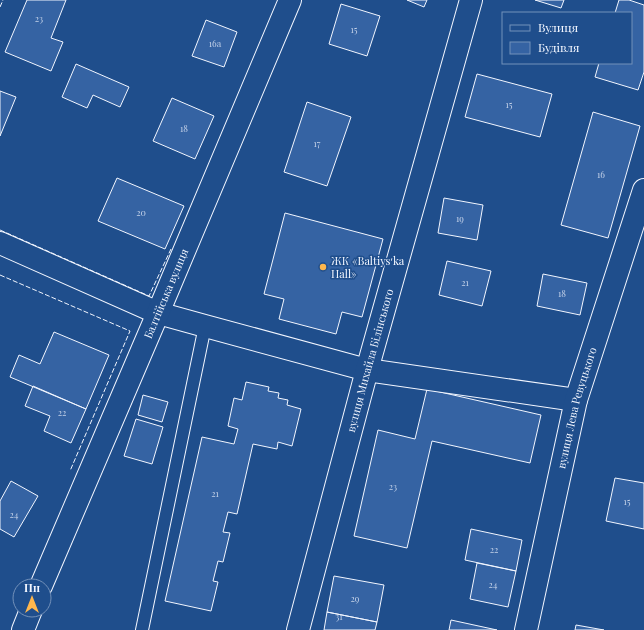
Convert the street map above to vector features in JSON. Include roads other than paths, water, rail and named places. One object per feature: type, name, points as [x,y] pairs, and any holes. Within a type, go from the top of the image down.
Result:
[{"type":"street","name":"Балтійська вулиця","points":[[44,578],[290,0]]},
{"type":"street","name":"вулиця Михайла Білінського","points":[[298,630],[367,370],[471,0]]},
{"type":"street","name":"вулиця Лева Ревуцького","points":[[526,630],[576,400],[644,190]]},
{"type":"street","points":[[0,243],[158,313],[205,326],[367,370],[576,400]]},
{"type":"street","points":[[23,630],[28,618]]},
{"type":"lane","points":[[142,630],[205,326]]},
{"type":"place","name":"ЖК «Baltiysʹka Hall»","points":[[323,267]]}]
